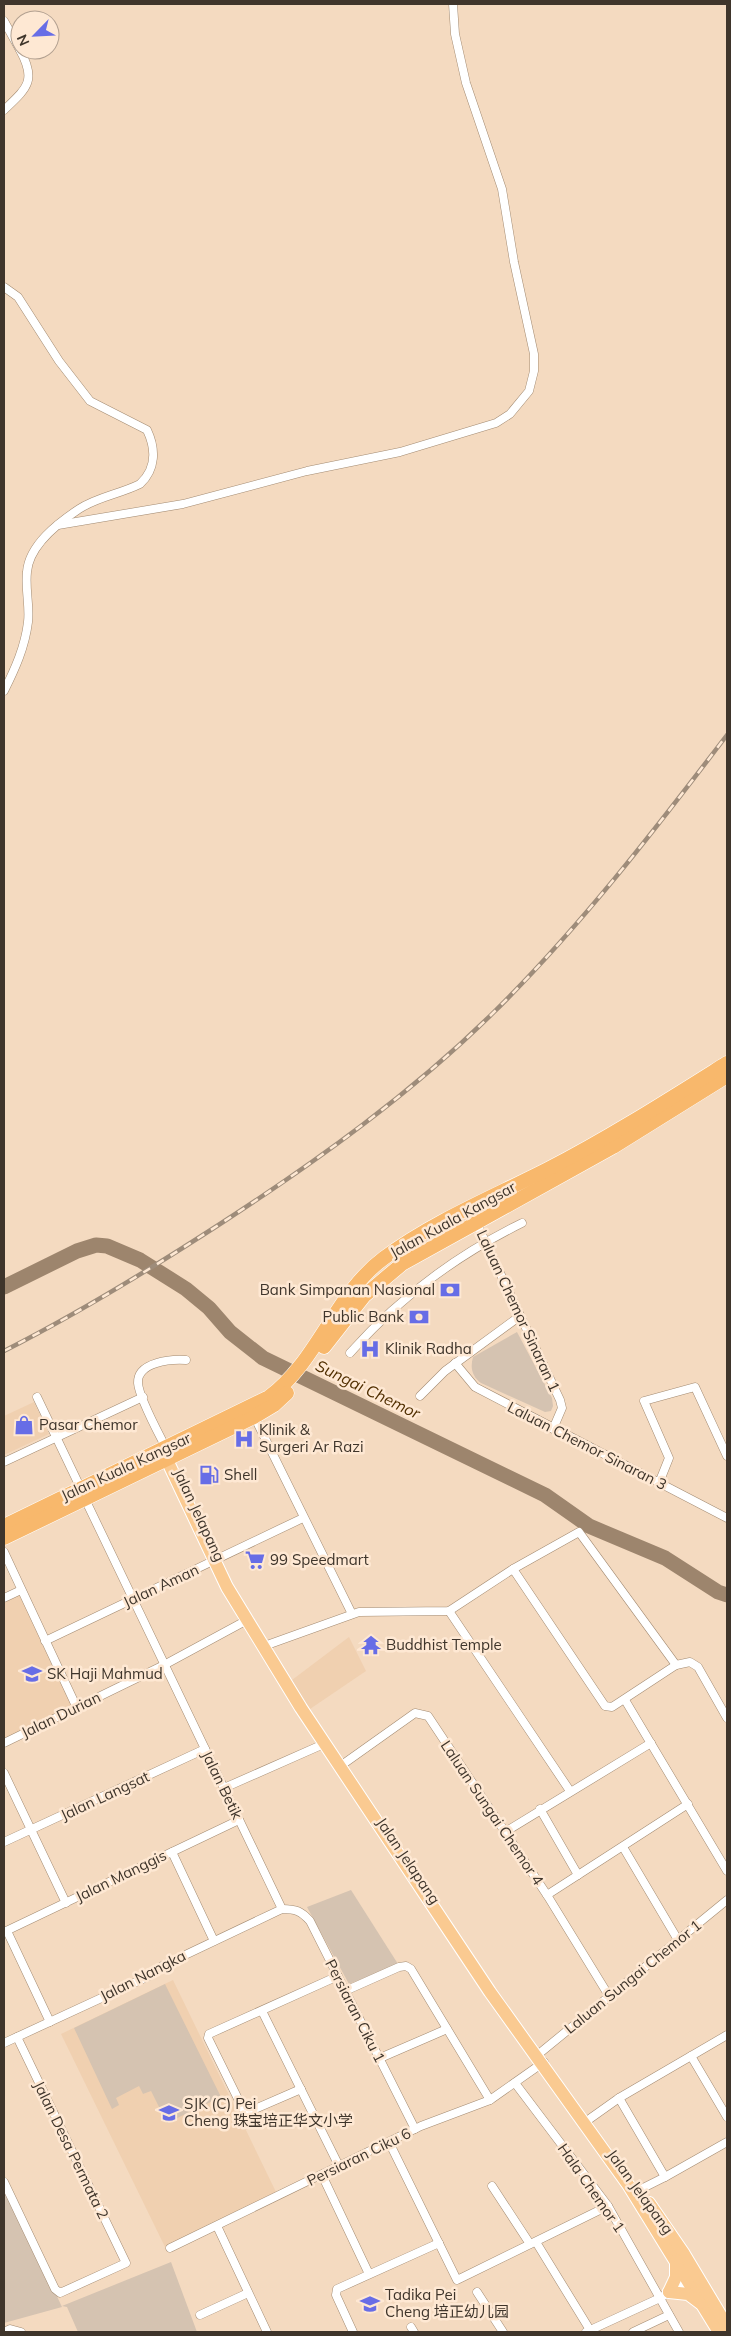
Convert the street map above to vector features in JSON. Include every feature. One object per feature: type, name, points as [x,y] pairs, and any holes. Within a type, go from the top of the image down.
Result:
[{"type":"highway","name":"Jalan Kuala Kangsar","points":[[309,1360],[354,1288],[374,1267],[393,1252],[437,1225],[606,1138],[727,1064]]},
{"type":"highway","name":"Jalan Kuala Kangsar","points":[[4,1526],[83,1494],[168,1455],[252,1412],[288,1387],[352,1310],[384,1278],[412,1257],[613,1147],[727,1076]]},
{"type":"highway","points":[[393,1252],[458,1222],[476,1222],[481,1210],[503,1192]]},
{"type":"highway","name":"Jalan Kuala Kangsar","points":[[4,1538],[83,1494]]},
{"type":"main road","name":"Jalan Jelapang","points":[[168,1455],[216,1560],[249,1619],[326,1743],[540,2059],[629,2186],[689,2280],[719,2332]]},
{"type":"main road","name":"Jalan Jelapang","points":[[249,1619],[267,1645],[326,1743]]},
{"type":"main road","name":"Jalan Jelapang","points":[[540,2059],[588,2120],[675,2240],[722,2312],[727,2326]]},
{"type":"main road","points":[[675,2240],[678,2250],[690,2272],[689,2280],[701,2289],[726,2332]]},
{"type":"main road","points":[[664,2295],[676,2277],[676,2260]]},
{"type":"main road","points":[[664,2295],[688,2294],[704,2306]]},
{"type":"street","points":[[58,525],[183,504],[308,471],[400,452],[496,423],[510,414],[524,399],[531,384],[534,354],[514,262],[502,190],[466,83],[455,34],[453,4]]},
{"type":"street","points":[[4,110],[29,81],[25,60]]},
{"type":"street","points":[[4,287],[18,297],[59,361],[90,401],[96,406],[140,424],[147,430],[151,438],[153,459],[146,478],[130,489],[80,508],[58,525],[38,545],[28,562],[26,573],[28,622],[26,638],[15,669],[4,691]]},
{"type":"street","name":"Laluan Chemor Sinaran 1","points":[[476,1222],[562,1404],[553,1429]]},
{"type":"street","points":[[350,1352],[390,1311],[484,1241],[522,1222]]},
{"type":"street","points":[[420,1396],[455,1363],[520,1316]]},
{"type":"street","points":[[168,1455],[138,1384],[140,1374],[148,1368],[166,1360],[186,1360]]},
{"type":"street","name":"Laluan Chemor Sinaran 3","points":[[455,1363],[475,1387],[727,1518]]},
{"type":"street","points":[[658,1483],[669,1458],[644,1401],[695,1387],[727,1456]]},
{"type":"street","name":"Jalan Betik","points":[[37,1397],[132,1600],[282,1908]]},
{"type":"street","points":[[4,1462],[143,1397]]},
{"type":"street","points":[[252,1412],[352,1614]]},
{"type":"street","name":"Jalan Aman","points":[[45,1641],[303,1518]]},
{"type":"street","points":[[267,1645],[352,1614],[450,1611],[513,1569],[579,1532],[676,1665]]},
{"type":"street","points":[[4,1552],[77,1708]]},
{"type":"street","points":[[513,1569],[605,1706],[612,1707],[676,1665],[690,1662],[698,1667],[724,1705],[727,1718]]},
{"type":"street","points":[[4,1598],[21,1590]]},
{"type":"street","points":[[450,1611],[570,1791]]},
{"type":"street","name":"Jalan Durian","points":[[4,1743],[77,1708],[249,1619]]},
{"type":"street","points":[[625,1700],[727,1870]]},
{"type":"street","name":"Laluan Sungai Chemor 4","points":[[341,1766],[415,1713],[428,1716],[547,1895],[609,1996]]},
{"type":"street","points":[[224,1788],[326,1743]]},
{"type":"street","points":[[505,1832],[651,1743]]},
{"type":"street","name":"Jalan Langsat","points":[[4,1842],[205,1749]]},
{"type":"street","points":[[4,1773],[66,1903]]},
{"type":"street","points":[[547,1895],[688,1804]]},
{"type":"street","points":[[540,1809],[578,1875]]},
{"type":"street","name":"Jalan Manggis","points":[[5,1931],[239,1820]]},
{"type":"street","points":[[623,1847],[678,1940]]},
{"type":"street","points":[[172,1852],[214,1941]]},
{"type":"street","name":"Laluan Sungai Chemor 1","points":[[540,2059],[609,1996],[727,1900]]},
{"type":"street","name":"Jalan Nangka","points":[[4,2043],[149,1976],[162,1966],[282,1908]]},
{"type":"street","name":"Persiaran Ciku 1","points":[[282,1908],[296,1909],[302,1912],[310,1921],[415,2129]]},
{"type":"street","points":[[5,1931],[50,2022]]},
{"type":"street","points":[[346,1991],[399,1967],[406,1966],[411,1969],[490,2100]]},
{"type":"street","points":[[300,2089],[248,2112],[243,2109],[208,2038],[209,2034],[338,1976]]},
{"type":"street","points":[[262,2011],[339,2166]]},
{"type":"street","points":[[380,2058],[447,2029]]},
{"type":"street","points":[[588,2120],[619,2098],[727,2035]]},
{"type":"street","name":"Jalan Desa Permata 2","points":[[4,2182],[55,2289],[60,2293],[126,2263],[17,2037]]},
{"type":"street","points":[[691,2056],[727,2117]]},
{"type":"street","name":"Persiaran Ciku 6","points":[[170,2248],[415,2129],[490,2100],[515,2083],[540,2059]]},
{"type":"street","name":"Hala Chemor 1","points":[[515,2083],[608,2206],[664,2295],[669,2315],[679,2332]]},
{"type":"street","points":[[619,2098],[665,2177]]},
{"type":"street","points":[[389,2142],[457,2280],[608,2206]]},
{"type":"street","points":[[639,2190],[727,2142]]},
{"type":"street","points":[[322,2175],[369,2274]]},
{"type":"street","points":[[492,2186],[533,2243],[588,2331],[664,2295],[689,2280]]},
{"type":"street","points":[[217,2226],[267,2332]]},
{"type":"street","points":[[353,2332],[336,2295],[337,2289],[439,2242]]},
{"type":"street","points":[[200,2314],[248,2292]]},
{"type":"street","points":[[478,2292],[503,2332]]},
{"type":"street","points":[[633,2332],[669,2315]]},
{"type":"street","points":[[4,2332],[10,2329],[20,2332]]},
{"type":"shaded area","points":[[517,1332],[552,1398],[553,1406],[551,1411],[545,1412],[481,1383],[474,1375],[472,1368],[473,1357]]},
{"type":"shaded area","name":"Pasar Chemor","points":[[34,1402],[49,1434],[4,1455],[4,1416]]},
{"type":"shaded area","name":"SK Haji Mahmud","points":[[21,1590],[77,1708],[4,1743],[4,1598]]},
{"type":"shaded area","points":[[349,1637],[366,1671],[310,1709],[292,1680]]},
{"type":"shaded area","points":[[351,1890],[398,1964],[349,1984],[307,1907]]},
{"type":"shaded area","name":"SJK (C) Pei Cheng 珠宝培正华文小学","points":[[173,1980],[276,2192],[165,2247],[61,2034]]},
{"type":"shaded area","points":[[165,1984],[221,2097],[167,2123],[151,2091],[143,2094],[139,2086],[116,2098],[119,2105],[112,2109],[74,2028]]},
{"type":"shaded area","points":[[4,2183],[62,2307],[4,2323]]},
{"type":"shaded area","points":[[171,2262],[197,2332],[78,2332],[67,2307],[62,2306]]},
{"type":"waterway","name":"Sungai Chemor","points":[[4,1287],[77,1251],[96,1245],[107,1246],[140,1260],[186,1289],[209,1308],[230,1332],[263,1358],[545,1495],[589,1526],[665,1558],[718,1592],[727,1595]]},
{"type":"railway","points":[[4,1351],[59,1322],[167,1258],[292,1176],[363,1125],[463,1042],[526,980],[586,912],[672,807],[727,735]]},
{"type":"place","name":"Bank Simpanan Nasional","points":[[450,1290]]},
{"type":"place","name":"Public Bank","points":[[419,1317]]},
{"type":"place","name":"Klinik Radha","points":[[370,1349]]},
{"type":"place","name":"Pasar Chemor","points":[[24,1425]]},
{"type":"place","name":"Klinik & Surgeri Ar Razi","points":[[244,1439]]},
{"type":"place","name":"Shell","points":[[209,1475]]},
{"type":"place","name":"99 Speedmart","points":[[255,1560]]},
{"type":"place","name":"Buddhist Temple","points":[[371,1645]]},
{"type":"place","name":"SK Haji Mahmud","points":[[32,1674]]},
{"type":"place","name":"SJK (C) Pei Cheng 珠宝培正华文小学","points":[[169,2113]]},
{"type":"place","name":"Tadika Pei Cheng 培正幼儿园","points":[[370,2304]]}]
